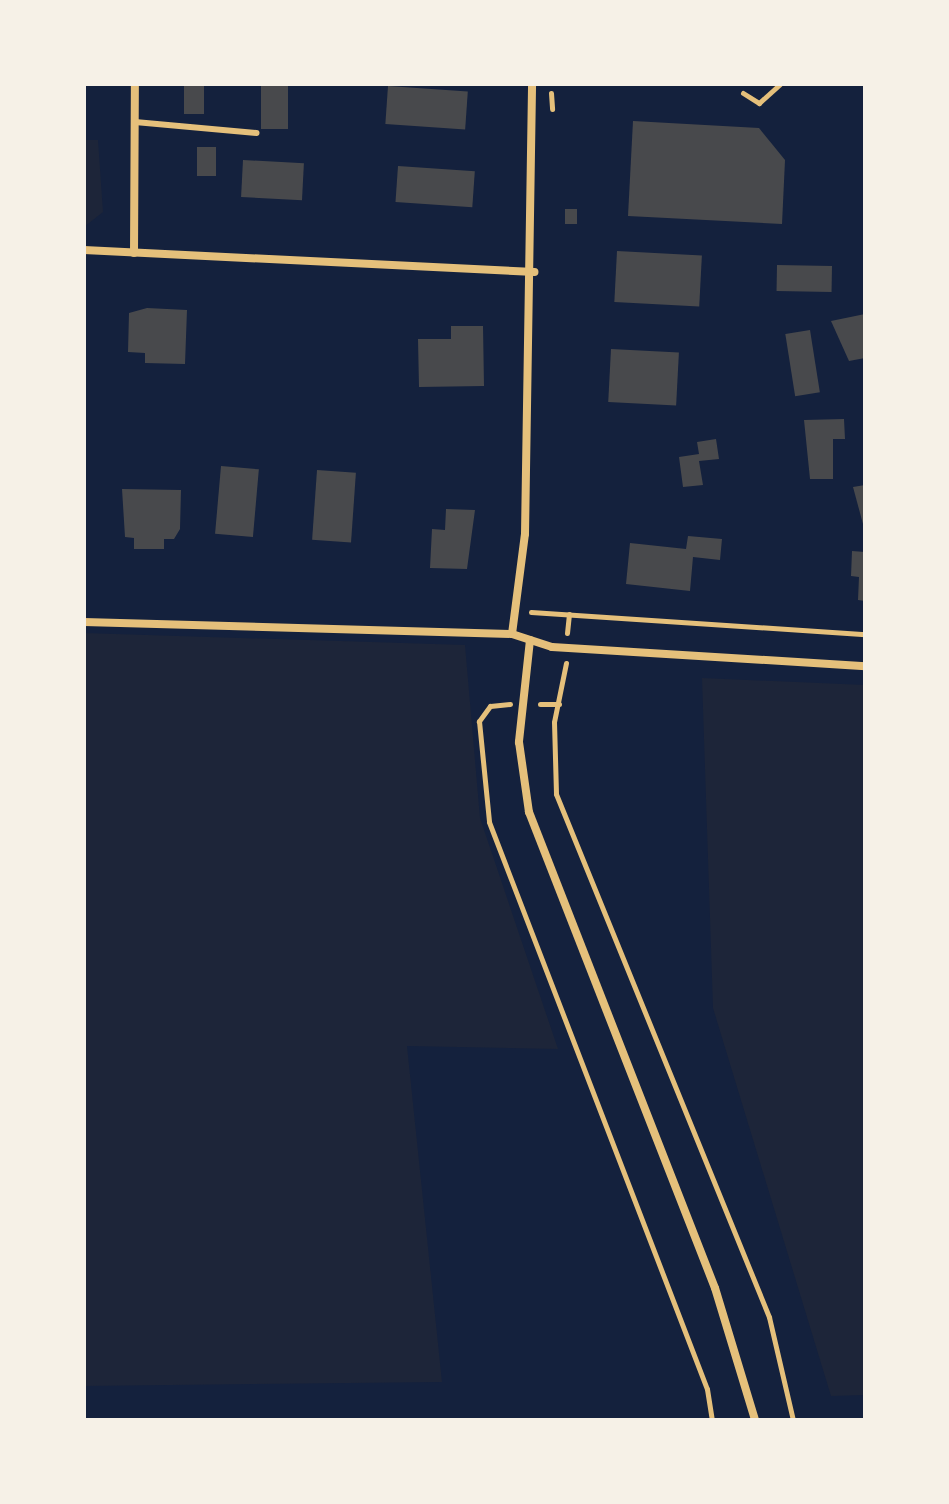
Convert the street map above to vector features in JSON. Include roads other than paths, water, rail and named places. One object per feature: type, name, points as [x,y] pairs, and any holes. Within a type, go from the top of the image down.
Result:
[{"type":"street","points":[[134,253],[135,84]]},
{"type":"street","points":[[512,634],[525,534],[534,272],[532,84]]},
{"type":"street","points":[[84,250],[534,272]]},
{"type":"street","points":[[84,622],[512,634],[567,648],[865,666]]},
{"type":"street","points":[[530,640],[519,704],[529,812],[547,873],[715,1288],[755,1420]]},
{"type":"lane","points":[[135,122],[257,133]]}]
